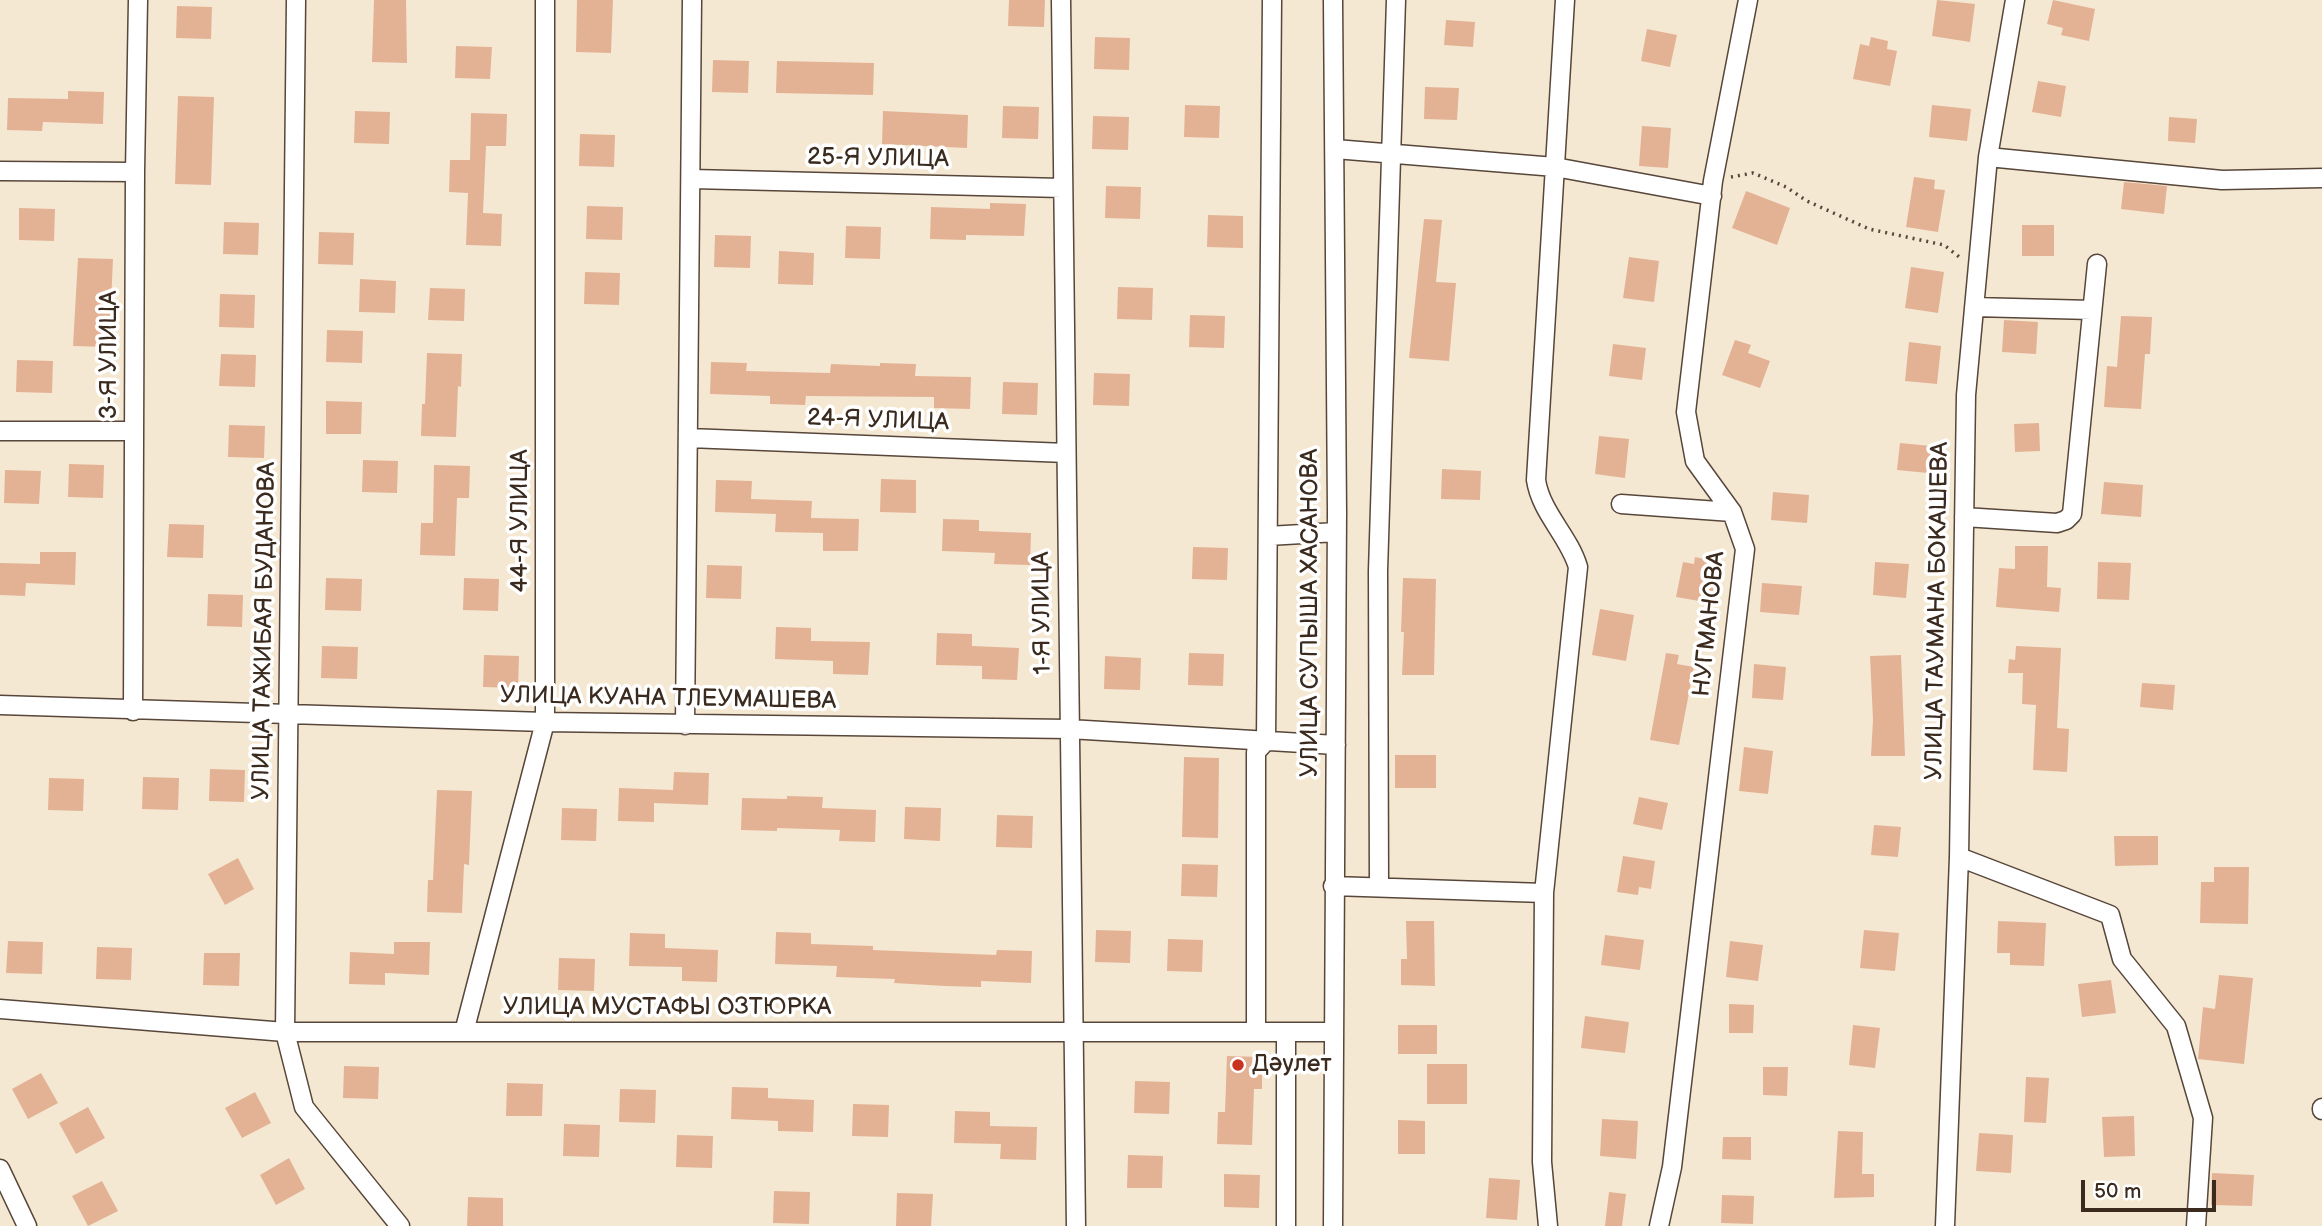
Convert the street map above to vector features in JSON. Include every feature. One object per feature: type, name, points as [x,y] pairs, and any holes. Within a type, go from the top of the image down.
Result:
[{"type":"street","name":"3-Я УЛИЦА","points":[[133,710],[138,0]]},
{"type":"street","name":"УЛИЦА ТАЖИБАЯ БУДАНОВА","points":[[296,0],[285,1032],[304,1107],[400,1226]]},
{"type":"street","name":"44-Я УЛИЦА","points":[[464,1032],[545,722],[545,0]]},
{"type":"street","points":[[685,725],[692,0]]},
{"type":"street","name":"1-Я УЛИЦА","points":[[1061,0],[1076,1226]]},
{"type":"street","points":[[1256,1032],[1256,752],[1266,741],[1272,0]]},
{"type":"street","name":"УЛИЦА СУПЫША ХАСАНОВА","points":[[1334,0],[1337,532],[1334,1226]]},
{"type":"street","points":[[1379,886],[1378,571],[1396,0]]},
{"type":"street","points":[[1548,1226],[1542,1162],[1544,894],[1578,568],[1574,553],[1541,499],[1536,480],[1565,0]]},
{"type":"street","name":"НУГМАНОВА","points":[[1659,1226],[1674,1154],[1745,549],[1732,512],[1695,461],[1686,412],[1713,188],[1748,0]]},
{"type":"street","name":"УЛИЦА ТАУМАНА БОКАШЕВА","points":[[1945,1226],[1959,857],[1966,395],[1989,157],[2015,0]]},
{"type":"street","points":[[1335,149],[1555,167],[1713,188]]},
{"type":"street","points":[[1989,157],[2222,180],[2322,178]]},
{"type":"street","points":[[0,171],[135,172]]},
{"type":"street","name":"25-Я УЛИЦА","points":[[692,179],[1062,188]]},
{"type":"street","points":[[1964,517],[2057,523],[2072,514],[2097,264]]},
{"type":"street","points":[[1974,307],[2092,310]]},
{"type":"street","points":[[0,431],[134,431]]},
{"type":"street","name":"24-Я УЛИЦА","points":[[689,438],[1066,453]]},
{"type":"street","points":[[1621,503],[1732,512]]},
{"type":"street","points":[[1268,536],[1337,532]]},
{"type":"street","name":"УЛИЦА КУАНА ТЛЕУМАШЕВА","points":[[0,705],[545,722],[1069,729],[1336,745]]},
{"type":"street","points":[[1959,857],[2110,915],[2122,959],[2176,1026],[2203,1118],[2196,1226]]},
{"type":"street","points":[[1334,886],[1544,894]]},
{"type":"street","name":"УЛИЦА МУСТАФЫ ОЗТЮРКА","points":[[0,1009],[285,1032],[1334,1032]]},
{"type":"street","points":[[1286,1032],[1286,1226]]},
{"type":"street","points":[[0,1169],[27,1226]]},
{"type":"path","points":[[1713,188],[1753,173],[1869,229],[1944,246],[1978,270]]},
{"type":"building","points":[[374,0],[406,0],[407,63],[372,62]]},
{"type":"building","points":[[577,0],[613,0],[611,53],[576,52]]},
{"type":"building","points":[[1009,0],[1045,0],[1044,27],[1008,26]]},
{"type":"building","points":[[1937,0],[1975,4],[1970,42],[1932,36]]},
{"type":"building","points":[[2053,0],[2095,9],[2089,41],[2061,35],[2063,28],[2047,24]]},
{"type":"building","points":[[177,6],[212,7],[211,39],[176,38]]},
{"type":"building","points":[[1446,20],[1475,22],[1473,47],[1444,45]]},
{"type":"building","points":[[1647,29],[1677,35],[1670,67],[1641,61]]},
{"type":"building","points":[[1095,37],[1130,38],[1129,70],[1094,69]]},
{"type":"building","points":[[1871,37],[1888,41],[1887,49],[1897,51],[1890,86],[1853,79],[1860,44],[1869,46]]},
{"type":"building","points":[[456,46],[492,47],[490,79],[455,78]]},
{"type":"building","points":[[713,60],[749,61],[748,93],[712,92]]},
{"type":"building","points":[[777,61],[874,63],[873,95],[776,93]]},
{"type":"building","points":[[2038,81],[2066,86],[2061,117],[2032,112]]},
{"type":"building","points":[[1425,87],[1459,88],[1457,120],[1424,119]]},
{"type":"building","points":[[68,91],[104,92],[103,124],[43,122],[42,131],[7,130],[8,98],[68,99]]},
{"type":"building","points":[[178,96],[214,97],[211,185],[175,184]]},
{"type":"building","points":[[1185,105],[1220,106],[1219,138],[1184,137]]},
{"type":"building","points":[[1932,105],[1971,109],[1967,141],[1929,137]]},
{"type":"building","points":[[1003,106],[1039,107],[1038,139],[1002,138]]},
{"type":"building","points":[[355,111],[390,112],[389,144],[354,143]]},
{"type":"building","points":[[883,111],[968,115],[967,148],[882,144]]},
{"type":"building","points":[[471,113],[507,114],[506,146],[486,146],[483,213],[502,214],[501,246],[466,245],[468,193],[449,192],[450,160],[470,160]]},
{"type":"building","points":[[1093,116],[1129,117],[1128,150],[1092,149]]},
{"type":"building","points":[[2169,117],[2197,119],[2195,143],[2168,141]]},
{"type":"building","points":[[1642,126],[1671,128],[1668,168],[1639,166]]},
{"type":"building","points":[[580,134],[615,135],[614,167],[579,166]]},
{"type":"building","points":[[1914,177],[1935,180],[1934,189],[1945,190],[1938,232],[1906,227]]},
{"type":"building","points":[[2124,182],[2167,186],[2164,214],[2121,209]]},
{"type":"building","points":[[1106,186],[1141,187],[1140,219],[1105,218]]},
{"type":"building","points":[[1746,191],[1790,208],[1777,245],[1732,228]]},
{"type":"building","points":[[990,203],[1026,204],[1024,236],[966,235],[966,240],[930,239],[931,207],[990,209]]},
{"type":"building","points":[[587,206],[623,207],[622,240],[586,239]]},
{"type":"building","points":[[19,208],[55,209],[54,241],[19,240]]},
{"type":"building","points":[[1208,215],[1243,216],[1243,248],[1207,247]]},
{"type":"building","points":[[1424,219],[1442,220],[1436,282],[1456,283],[1449,361],[1409,358]]},
{"type":"building","points":[[224,222],[259,223],[258,255],[223,254]]},
{"type":"building","points":[[2022,225],[2054,225],[2054,256],[2022,256]]},
{"type":"building","points":[[846,226],[881,227],[880,259],[845,258]]},
{"type":"building","points":[[319,232],[354,233],[353,265],[318,264]]},
{"type":"building","points":[[715,235],[751,236],[750,268],[714,267]]},
{"type":"building","points":[[779,251],[814,253],[813,285],[778,284]]},
{"type":"building","points":[[1629,257],[1659,261],[1654,302],[1623,298]]},
{"type":"building","points":[[78,258],[113,259],[109,347],[73,346]]},
{"type":"building","points":[[1911,267],[1944,272],[1938,313],[1905,308]]},
{"type":"building","points":[[585,272],[620,273],[619,305],[584,304]]},
{"type":"building","points":[[360,279],[396,281],[395,313],[359,312]]},
{"type":"building","points":[[1118,287],[1153,288],[1152,320],[1117,319]]},
{"type":"building","points":[[430,288],[465,289],[464,321],[428,320]]},
{"type":"building","points":[[220,294],[255,295],[254,328],[219,327]]},
{"type":"building","points":[[1190,315],[1225,316],[1224,348],[1189,347]]},
{"type":"building","points":[[2121,316],[2152,317],[2150,354],[2145,354],[2141,409],[2104,407],[2107,366],[2117,367]]},
{"type":"building","points":[[2004,320],[2038,322],[2036,354],[2002,352]]},
{"type":"building","points":[[327,330],[363,331],[362,363],[326,362]]},
{"type":"building","points":[[1735,340],[1751,345],[1748,353],[1770,361],[1760,388],[1722,375]]},
{"type":"building","points":[[1909,342],[1941,346],[1937,384],[1905,381]]},
{"type":"building","points":[[1613,344],[1646,348],[1642,380],[1609,376]]},
{"type":"building","points":[[427,353],[462,354],[456,437],[421,436]]},
{"type":"building","points":[[221,354],[256,355],[255,387],[219,386]]},
{"type":"building","points":[[17,360],[53,361],[52,393],[16,392]]},
{"type":"building","points":[[711,362],[747,363],[746,371],[830,373],[831,364],[916,364],[915,376],[971,377],[970,409],[934,408],[934,397],[806,396],[805,405],[770,404],[770,396],[710,394]]},
{"type":"building","points":[[1094,373],[1130,374],[1129,406],[1093,405]]},
{"type":"building","points":[[1003,382],[1038,383],[1037,415],[1002,414]]},
{"type":"building","points":[[326,401],[362,402],[361,434],[326,434]]},
{"type":"building","points":[[2039,423],[2040,451],[2015,452],[2014,424]]},
{"type":"building","points":[[229,425],[265,426],[264,458],[228,457]]},
{"type":"building","points":[[1599,436],[1629,439],[1625,478],[1595,474]]},
{"type":"building","points":[[1900,443],[1931,446],[1928,473],[1897,470]]},
{"type":"building","points":[[363,460],[398,461],[397,493],[362,492]]},
{"type":"building","points":[[69,464],[104,465],[103,498],[68,497]]},
{"type":"building","points":[[434,465],[470,466],[469,498],[457,498],[455,556],[420,555],[421,523],[433,523]]},
{"type":"building","points":[[1442,469],[1481,471],[1480,500],[1441,499]]},
{"type":"building","points":[[5,470],[41,471],[39,504],[4,503]]},
{"type":"building","points":[[881,479],[916,480],[916,513],[880,512]]},
{"type":"building","points":[[716,480],[752,481],[751,499],[812,501],[811,518],[859,519],[858,551],[823,551],[823,533],[775,532],[776,514],[715,512]]},
{"type":"building","points":[[2104,482],[2143,485],[2141,517],[2101,514]]},
{"type":"building","points":[[1773,492],[1809,495],[1807,523],[1771,520]]},
{"type":"building","points":[[943,519],[979,520],[979,531],[1031,533],[1030,565],[994,564],[995,553],[942,551]]},
{"type":"building","points":[[169,524],[204,525],[203,558],[167,557]]},
{"type":"building","points":[[2015,546],[2048,546],[2047,587],[2061,588],[2059,612],[1996,607],[1999,568],[2015,569]]},
{"type":"building","points":[[1193,547],[1228,548],[1227,580],[1192,579]]},
{"type":"building","points":[[40,552],[76,552],[75,585],[26,583],[25,596],[0,595],[0,563],[40,564]]},
{"type":"building","points":[[1695,557],[1713,561],[1709,579],[1715,580],[1711,603],[1676,597],[1683,562],[1694,564]]},
{"type":"building","points":[[1875,562],[1909,564],[1906,598],[1873,595]]},
{"type":"building","points":[[2098,562],[2131,563],[2129,600],[2097,599]]},
{"type":"building","points":[[707,565],[742,566],[741,599],[706,598]]},
{"type":"building","points":[[326,578],[362,579],[361,611],[325,610]]},
{"type":"building","points":[[464,578],[499,579],[498,611],[463,610]]},
{"type":"building","points":[[1403,578],[1436,579],[1434,675],[1402,675]]},
{"type":"building","points":[[1762,583],[1802,586],[1799,615],[1760,612]]},
{"type":"building","points":[[208,594],[243,595],[242,627],[207,626]]},
{"type":"building","points":[[1600,609],[1634,615],[1626,661],[1592,655]]},
{"type":"building","points":[[776,627],[811,628],[811,641],[870,642],[868,675],[833,674],[833,661],[775,659]]},
{"type":"building","points":[[937,633],[972,634],[972,646],[1019,648],[1017,680],[982,679],[982,666],[936,665]]},
{"type":"building","points":[[322,646],[358,647],[357,679],[321,678]]},
{"type":"building","points":[[2016,646],[2061,648],[2057,728],[2069,729],[2067,772],[2033,770],[2036,705],[2022,704],[2023,673],[2008,673],[2009,659],[2015,660]]},
{"type":"building","points":[[1189,653],[1224,654],[1223,686],[1188,685]]},
{"type":"building","points":[[1666,653],[1679,655],[1677,664],[1694,667],[1679,745],[1650,740]]},
{"type":"building","points":[[484,655],[519,656],[518,688],[483,687]]},
{"type":"building","points":[[1901,655],[1905,756],[1871,756],[1873,720],[1870,656]]},
{"type":"building","points":[[1105,656],[1141,658],[1140,690],[1104,689]]},
{"type":"building","points":[[1754,664],[1786,667],[1783,700],[1752,698]]},
{"type":"building","points":[[2142,683],[2175,685],[2173,710],[2140,707]]},
{"type":"building","points":[[1744,747],[1773,751],[1768,794],[1739,791]]},
{"type":"building","points":[[1395,755],[1436,755],[1436,788],[1395,788]]},
{"type":"building","points":[[1184,757],[1219,758],[1218,838],[1182,837]]},
{"type":"building","points":[[210,769],[245,770],[244,802],[209,801]]},
{"type":"building","points":[[674,772],[709,773],[708,805],[654,803],[654,822],[618,821],[619,788],[673,790]]},
{"type":"building","points":[[143,777],[179,778],[178,810],[142,809]]},
{"type":"building","points":[[49,778],[84,779],[83,811],[48,810]]},
{"type":"building","points":[[437,790],[472,791],[469,865],[464,864],[462,913],[427,912],[428,880],[433,880]]},
{"type":"building","points":[[787,796],[823,797],[822,808],[876,810],[875,842],[839,841],[840,830],[741,830],[742,798],[787,799]]},
{"type":"building","points":[[1639,797],[1668,803],[1662,830],[1633,824]]},
{"type":"building","points":[[905,807],[941,808],[940,841],[904,839]]},
{"type":"building","points":[[562,808],[597,809],[596,841],[561,840]]},
{"type":"building","points":[[997,815],[1033,816],[1032,848],[996,847]]},
{"type":"building","points":[[1874,825],[1901,827],[1898,857],[1871,855]]},
{"type":"building","points":[[2114,836],[2158,836],[2158,865],[2115,866]]},
{"type":"building","points":[[1623,856],[1655,861],[1651,889],[1639,887],[1638,895],[1617,892]]},
{"type":"building","points":[[238,858],[254,889],[225,905],[208,874]]},
{"type":"building","points":[[1182,864],[1218,865],[1217,897],[1181,896]]},
{"type":"building","points":[[2214,867],[2249,867],[2248,924],[2200,923],[2201,882],[2214,882]]},
{"type":"building","points":[[1406,921],[1434,921],[1435,986],[1401,985],[1401,959],[1407,959]]},
{"type":"building","points":[[1998,921],[2046,923],[2044,966],[2010,965],[2010,953],[1997,953]]},
{"type":"building","points":[[1096,930],[1131,931],[1130,963],[1095,962]]},
{"type":"building","points":[[1864,930],[1899,933],[1895,971],[1860,968]]},
{"type":"building","points":[[776,932],[811,933],[811,944],[873,946],[873,950],[996,955],[997,950],[1032,951],[1031,983],[981,981],[981,987],[945,986],[894,983],[895,979],[836,977],[837,966],[775,964]]},
{"type":"building","points":[[630,933],[665,934],[665,948],[718,950],[717,982],[682,981],[682,967],[629,966]]},
{"type":"building","points":[[1605,935],[1644,940],[1640,970],[1601,965]]},
{"type":"building","points":[[1168,939],[1203,940],[1202,972],[1167,971]]},
{"type":"building","points":[[8,941],[43,942],[42,974],[6,973]]},
{"type":"building","points":[[1730,941],[1763,945],[1758,981],[1726,977]]},
{"type":"building","points":[[394,942],[430,942],[429,975],[385,973],[385,985],[349,984],[350,952],[394,954]]},
{"type":"building","points":[[97,947],[132,948],[131,980],[96,979]]},
{"type":"building","points":[[204,953],[240,953],[239,986],[203,985]]},
{"type":"building","points":[[559,958],[595,959],[594,991],[558,990]]},
{"type":"building","points":[[2219,975],[2253,978],[2244,1064],[2198,1059],[2203,1007],[2215,1009]]},
{"type":"building","points":[[2111,980],[2116,1013],[2082,1017],[2078,984]]},
{"type":"building","points":[[1729,1004],[1754,1005],[1753,1033],[1729,1033]]},
{"type":"building","points":[[1585,1016],[1629,1022],[1625,1053],[1581,1048]]},
{"type":"building","points":[[1398,1025],[1437,1025],[1437,1054],[1398,1054]]},
{"type":"building","points":[[1853,1025],[1880,1028],[1875,1068],[1849,1065]]},
{"type":"building","points":[[1227,1056],[1262,1057],[1262,1089],[1254,1089],[1252,1145],[1217,1144],[1218,1112],[1225,1112]]},
{"type":"building","points":[[1427,1064],[1467,1064],[1467,1104],[1427,1104]]},
{"type":"building","points":[[344,1066],[379,1067],[378,1099],[343,1098]]},
{"type":"building","points":[[1763,1067],[1788,1067],[1787,1096],[1763,1095]]},
{"type":"building","points":[[41,1073],[58,1103],[28,1119],[12,1089]]},
{"type":"building","points":[[2026,1077],[2049,1078],[2046,1123],[2024,1122]]},
{"type":"building","points":[[1135,1081],[1170,1082],[1169,1114],[1134,1113]]},
{"type":"building","points":[[507,1083],[543,1084],[542,1116],[506,1116]]},
{"type":"building","points":[[732,1087],[768,1088],[768,1098],[814,1100],[813,1132],[778,1131],[778,1121],[731,1119]]},
{"type":"building","points":[[620,1089],[656,1090],[655,1123],[619,1122]]},
{"type":"building","points":[[255,1092],[271,1123],[242,1138],[225,1108]]},
{"type":"building","points":[[853,1104],[889,1105],[888,1137],[852,1136]]},
{"type":"building","points":[[88,1107],[105,1138],[76,1154],[59,1123]]},
{"type":"building","points":[[955,1111],[990,1112],[990,1126],[1037,1127],[1036,1160],[1000,1159],[1001,1144],[954,1143]]},
{"type":"building","points":[[2134,1116],[2135,1156],[2104,1157],[2102,1117]]},
{"type":"building","points":[[1602,1119],[1638,1121],[1636,1159],[1600,1156]]},
{"type":"building","points":[[1398,1120],[1425,1121],[1425,1154],[1398,1154]]},
{"type":"building","points":[[564,1124],[600,1125],[599,1157],[563,1156]]},
{"type":"building","points":[[1838,1131],[1863,1132],[1862,1174],[1874,1174],[1874,1197],[1834,1198]]},
{"type":"building","points":[[1979,1133],[2013,1135],[2011,1173],[1976,1171]]},
{"type":"building","points":[[677,1135],[713,1136],[712,1168],[676,1167]]},
{"type":"building","points":[[1723,1137],[1751,1137],[1751,1160],[1722,1159]]},
{"type":"building","points":[[1128,1155],[1163,1156],[1162,1188],[1127,1188]]},
{"type":"building","points":[[289,1158],[305,1189],[276,1205],[260,1175]]},
{"type":"building","points":[[2212,1173],[2254,1175],[2252,1206],[2211,1205]]},
{"type":"building","points":[[1224,1174],[1260,1175],[1259,1208],[1224,1207]]},
{"type":"building","points":[[1489,1178],[1520,1180],[1517,1220],[1486,1218]]},
{"type":"building","points":[[102,1181],[118,1211],[88,1226],[72,1196]]},
{"type":"building","points":[[774,1191],[810,1192],[809,1224],[773,1223]]},
{"type":"building","points":[[1609,1192],[1626,1194],[1622,1226],[1605,1226]]},
{"type":"building","points":[[897,1193],[933,1194],[931,1226],[896,1226]]},
{"type":"building","points":[[1722,1195],[1754,1196],[1753,1224],[1721,1223]]},
{"type":"building","points":[[468,1197],[503,1198],[503,1226],[467,1226]]},
{"type":"place","name":"Дәулет","points":[[1238,1065]]}]
